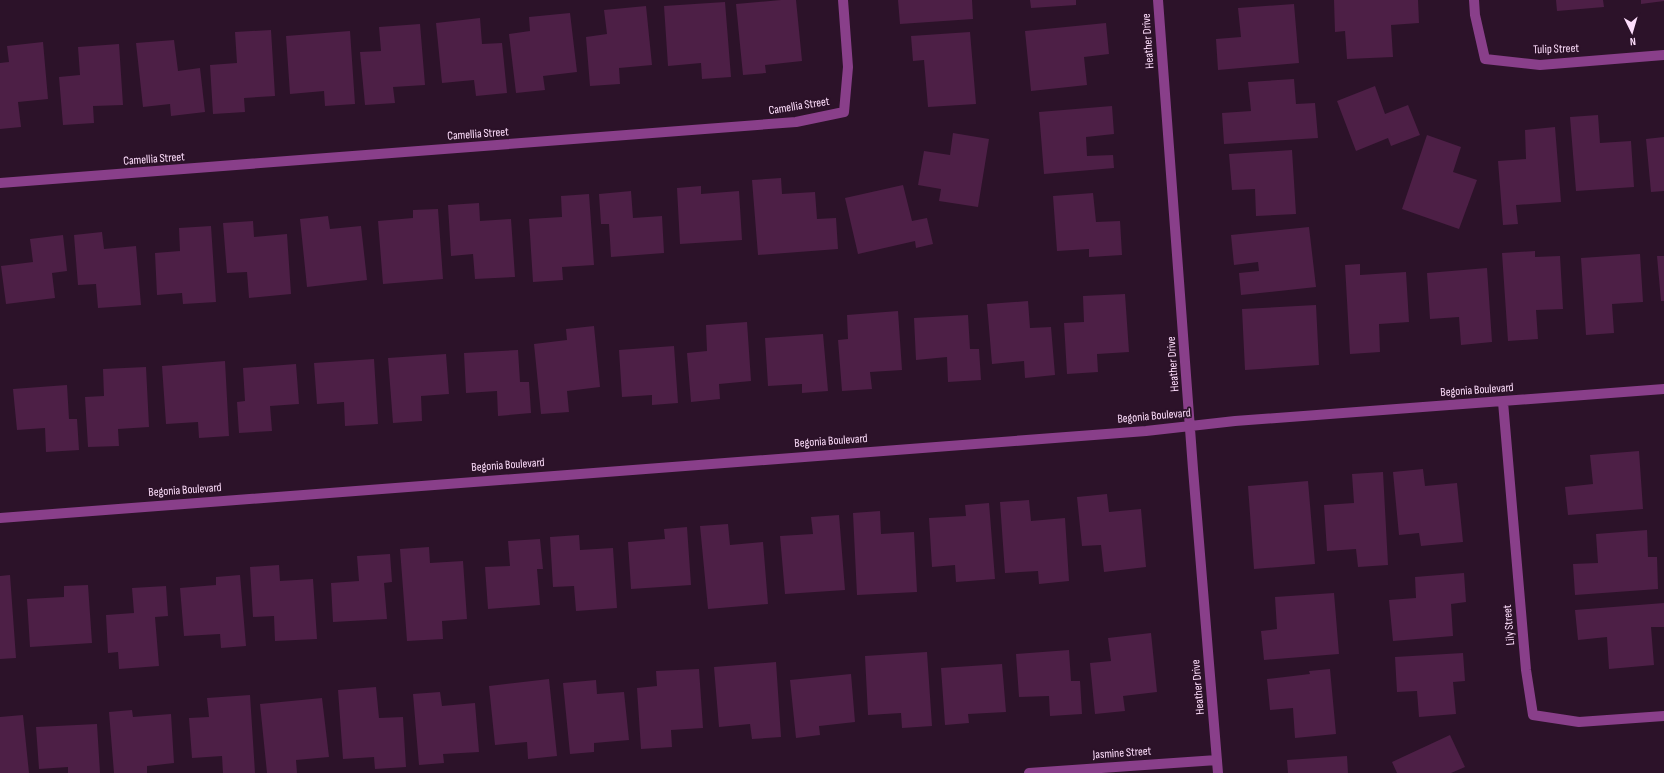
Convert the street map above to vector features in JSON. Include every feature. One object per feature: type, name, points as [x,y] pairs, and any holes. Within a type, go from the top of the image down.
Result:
[{"type":"street","name":"Camellia Street","points":[[0,183],[796,122],[844,112],[848,67],[843,0]]},
{"type":"street","name":"Heather Drive","points":[[1158,0],[1218,773]]},
{"type":"street","name":"Tulip Street","points":[[1474,0],[1475,15],[1485,59],[1540,65],[1664,55]]},
{"type":"street","name":"Begonia Boulevard","points":[[0,518],[1664,389]]},
{"type":"street","name":"Lily Street","points":[[1503,402],[1526,670],[1533,716],[1579,722],[1664,716]]},
{"type":"street","name":"Jasmine Street","points":[[1028,773],[1216,760]]},
{"type":"building","points":[[796,0],[802,61],[765,65],[766,73],[743,75],[736,4]]},
{"type":"building","points":[[898,0],[972,0],[973,19],[900,24]]},
{"type":"building","points":[[1030,0],[1076,0],[1076,5],[1031,8]]},
{"type":"building","points":[[1334,0],[1418,0],[1419,23],[1391,25],[1393,57],[1347,59],[1345,31],[1335,32]]},
{"type":"building","points":[[1556,0],[1603,0],[1604,7],[1557,11]]},
{"type":"building","points":[[1641,0],[1664,0],[1664,1],[1641,4]]},
{"type":"building","points":[[725,2],[731,77],[702,79],[701,63],[668,66],[664,6]]},
{"type":"building","points":[[1294,4],[1299,63],[1218,70],[1216,39],[1241,37],[1238,8]]},
{"type":"building","points":[[646,6],[652,65],[619,68],[620,84],[590,86],[586,37],[607,34],[604,10]]},
{"type":"building","points":[[570,13],[577,72],[543,76],[545,90],[516,93],[509,34],[530,31],[529,17]]},
{"type":"building","points":[[480,18],[482,44],[502,43],[507,93],[476,96],[474,80],[442,83],[436,23]]},
{"type":"building","points":[[1106,23],[1109,54],[1084,57],[1087,85],[1031,91],[1025,31]]},
{"type":"building","points":[[420,24],[425,85],[393,87],[395,103],[365,105],[360,52],[381,51],[379,27]]},
{"type":"building","points":[[271,30],[275,96],[244,98],[245,112],[213,114],[210,65],[237,63],[235,32]]},
{"type":"building","points":[[350,31],[355,104],[325,106],[324,91],[290,94],[286,36]]},
{"type":"building","points":[[970,32],[976,104],[928,107],[924,60],[913,61],[911,36]]},
{"type":"building","points":[[174,40],[178,71],[200,68],[205,112],[171,116],[170,104],[143,107],[136,43]]},
{"type":"building","points":[[43,42],[48,99],[18,102],[21,127],[0,129],[0,63],[9,62],[7,46]]},
{"type":"building","points":[[119,44],[123,105],[93,106],[94,123],[63,125],[59,77],[80,75],[78,47]]},
{"type":"building","points":[[1294,79],[1296,104],[1315,103],[1318,138],[1224,144],[1222,113],[1251,111],[1248,82]]},
{"type":"building","points":[[1375,86],[1385,114],[1408,105],[1420,135],[1391,146],[1388,138],[1356,151],[1337,101]]},
{"type":"building","points":[[1112,106],[1114,134],[1086,137],[1087,156],[1113,155],[1114,168],[1044,174],[1039,112]]},
{"type":"building","points":[[1598,115],[1600,143],[1631,141],[1634,187],[1576,191],[1570,117]]},
{"type":"building","points":[[1555,127],[1561,202],[1516,205],[1518,224],[1503,225],[1498,161],[1526,159],[1525,130]]},
{"type":"building","points":[[953,133],[989,139],[978,207],[939,201],[941,189],[918,185],[924,151],[950,155]]},
{"type":"building","points":[[1427,135],[1461,147],[1453,172],[1477,180],[1459,229],[1402,209]]},
{"type":"building","points":[[1664,137],[1664,191],[1651,192],[1646,139]]},
{"type":"building","points":[[1292,150],[1296,214],[1256,216],[1255,189],[1232,190],[1229,154]]},
{"type":"building","points":[[781,178],[782,194],[815,192],[817,219],[836,218],[838,249],[758,255],[752,180]]},
{"type":"building","points":[[903,185],[912,221],[927,218],[933,244],[916,248],[915,241],[858,254],[845,198]]},
{"type":"building","points":[[701,186],[701,194],[739,191],[742,240],[680,244],[677,188]]},
{"type":"building","points":[[631,191],[633,218],[662,216],[664,253],[611,257],[609,224],[601,224],[599,194]]},
{"type":"building","points":[[1093,193],[1096,222],[1120,221],[1122,255],[1089,257],[1089,249],[1057,251],[1053,196]]},
{"type":"building","points":[[589,194],[594,265],[562,267],[563,280],[533,282],[529,219],[562,217],[561,196]]},
{"type":"building","points":[[479,203],[480,221],[511,219],[515,277],[475,279],[473,254],[451,256],[448,205]]},
{"type":"building","points":[[438,209],[443,279],[383,284],[378,221],[413,218],[413,210]]},
{"type":"building","points":[[328,216],[330,229],[361,226],[367,280],[307,287],[300,219]]},
{"type":"building","points":[[253,221],[254,237],[287,234],[291,294],[249,298],[247,272],[227,273],[223,223]]},
{"type":"building","points":[[211,226],[216,302],[183,304],[182,293],[157,295],[155,253],[180,251],[179,228]]},
{"type":"building","points":[[1309,227],[1316,287],[1241,295],[1239,273],[1259,271],[1258,262],[1234,265],[1231,235]]},
{"type":"building","points":[[102,232],[104,249],[136,246],[141,305],[98,308],[96,284],[78,285],[74,235]]},
{"type":"building","points":[[63,235],[67,271],[52,273],[55,298],[6,304],[1,266],[33,262],[30,239]]},
{"type":"building","points":[[1535,251],[1535,257],[1560,256],[1563,309],[1536,310],[1538,339],[1508,341],[1502,253]]},
{"type":"building","points":[[1640,254],[1643,302],[1612,304],[1614,333],[1586,335],[1581,258]]},
{"type":"building","points":[[1657,256],[1664,256],[1664,301],[1661,301]]},
{"type":"building","points":[[1360,264],[1360,275],[1406,272],[1409,322],[1379,324],[1380,352],[1350,354],[1345,265]]},
{"type":"building","points":[[1487,268],[1492,342],[1461,345],[1459,317],[1430,319],[1427,273]]},
{"type":"building","points":[[1125,294],[1129,352],[1097,354],[1098,372],[1067,374],[1064,323],[1084,322],[1083,296]]},
{"type":"building","points":[[1028,301],[1030,328],[1051,327],[1055,375],[1025,378],[1024,361],[992,364],[987,304]]},
{"type":"building","points":[[1316,305],[1319,365],[1245,370],[1242,309]]},
{"type":"building","points":[[898,311],[902,370],[870,372],[872,389],[842,391],[838,340],[848,339],[847,315]]},
{"type":"building","points":[[968,315],[970,349],[979,349],[981,380],[948,382],[947,357],[916,360],[914,318]]},
{"type":"building","points":[[747,322],[751,381],[719,384],[720,399],[691,402],[687,353],[707,351],[706,325]]},
{"type":"building","points":[[594,326],[600,387],[567,391],[569,412],[541,414],[534,344],[567,340],[566,329]]},
{"type":"building","points":[[823,334],[828,391],[802,393],[802,384],[768,386],[765,338]]},
{"type":"building","points":[[674,346],[678,403],[652,405],[652,395],[622,397],[619,350]]},
{"type":"building","points":[[518,350],[520,382],[529,382],[531,413],[498,416],[497,391],[466,393],[464,353]]},
{"type":"building","points":[[446,354],[449,394],[421,396],[422,421],[393,423],[388,358]]},
{"type":"building","points":[[374,359],[378,424],[345,426],[344,402],[317,404],[314,363]]},
{"type":"building","points":[[225,361],[229,436],[199,438],[198,422],[166,424],[162,366]]},
{"type":"building","points":[[296,364],[299,404],[270,406],[272,431],[239,433],[237,402],[245,401],[243,368]]},
{"type":"building","points":[[146,367],[149,427],[118,429],[119,446],[88,447],[85,397],[104,396],[103,369]]},
{"type":"building","points":[[67,385],[69,419],[77,419],[79,450],[46,452],[45,428],[17,430],[13,389]]},
{"type":"building","points":[[1639,451],[1643,509],[1568,515],[1565,487],[1593,484],[1590,455]]},
{"type":"building","points":[[1423,469],[1425,486],[1457,483],[1463,542],[1421,546],[1419,533],[1399,535],[1393,472]]},
{"type":"building","points":[[1383,472],[1388,565],[1358,567],[1356,549],[1327,551],[1324,505],[1354,503],[1352,474]]},
{"type":"building","points":[[1308,481],[1315,564],[1254,569],[1248,486]]},
{"type":"building","points":[[1107,494],[1109,512],[1141,509],[1146,567],[1104,572],[1101,545],[1082,546],[1077,497]]},
{"type":"building","points":[[1029,500],[1031,521],[1065,518],[1069,581],[1039,584],[1038,571],[1005,573],[1000,502]]},
{"type":"building","points":[[989,503],[995,579],[956,582],[955,565],[932,567],[929,518],[966,516],[965,505]]},
{"type":"building","points":[[880,511],[881,534],[914,532],[917,592],[857,595],[853,513]]},
{"type":"building","points":[[839,515],[845,590],[785,594],[780,536],[813,534],[811,517]]},
{"type":"building","points":[[728,524],[730,545],[763,542],[768,604],[708,609],[700,526]]},
{"type":"building","points":[[687,527],[691,585],[631,589],[628,542],[665,539],[664,529]]},
{"type":"building","points":[[1647,530],[1648,557],[1657,557],[1658,589],[1575,595],[1573,564],[1598,563],[1596,534]]},
{"type":"building","points":[[579,535],[580,550],[613,548],[617,608],[576,611],[574,586],[553,587],[550,537]]},
{"type":"building","points":[[540,539],[543,569],[537,569],[540,605],[488,609],[485,567],[510,566],[508,541]]},
{"type":"building","points":[[429,547],[430,563],[463,561],[467,619],[442,621],[443,639],[407,641],[400,549]]},
{"type":"building","points":[[390,554],[392,582],[384,583],[387,619],[333,622],[331,583],[359,581],[357,556]]},
{"type":"building","points":[[279,565],[280,581],[313,579],[317,639],[275,641],[274,616],[253,617],[250,567]]},
{"type":"building","points":[[1464,573],[1466,602],[1451,604],[1453,636],[1393,641],[1389,600],[1416,598],[1415,577]]},
{"type":"building","points":[[10,575],[16,658],[0,659],[0,576]]},
{"type":"building","points":[[240,575],[246,646],[221,648],[220,634],[184,636],[180,588],[216,585],[216,577]]},
{"type":"building","points":[[88,585],[92,643],[30,647],[27,599],[64,597],[64,586]]},
{"type":"building","points":[[166,586],[168,616],[155,617],[159,666],[119,669],[118,652],[108,653],[106,615],[134,613],[132,588]]},
{"type":"building","points":[[1334,593],[1339,654],[1264,660],[1261,631],[1277,629],[1275,597]]},
{"type":"building","points":[[1664,603],[1664,627],[1651,627],[1654,665],[1609,669],[1607,637],[1578,640],[1575,610]]},
{"type":"building","points":[[1151,633],[1157,692],[1123,696],[1125,711],[1095,714],[1090,663],[1111,661],[1108,638]]},
{"type":"building","points":[[1069,650],[1071,681],[1080,681],[1082,714],[1050,716],[1049,696],[1019,697],[1016,654]]},
{"type":"building","points":[[927,652],[932,726],[902,728],[901,713],[868,715],[865,656]]},
{"type":"building","points":[[1463,653],[1465,681],[1453,682],[1456,714],[1419,717],[1417,691],[1397,692],[1395,657]]},
{"type":"building","points":[[776,662],[781,737],[752,739],[750,724],[719,727],[714,667]]},
{"type":"building","points":[[1002,664],[1006,712],[968,714],[969,723],[945,725],[941,668]]},
{"type":"building","points":[[699,669],[703,728],[671,730],[672,747],[641,749],[637,688],[657,686],[656,671]]},
{"type":"building","points":[[1330,669],[1336,734],[1295,738],[1293,708],[1270,710],[1267,679],[1310,674],[1309,671]]},
{"type":"building","points":[[851,674],[855,722],[819,726],[820,735],[796,738],[790,680]]},
{"type":"building","points":[[549,679],[557,756],[528,759],[527,742],[495,745],[489,686]]},
{"type":"building","points":[[596,680],[597,694],[624,692],[629,740],[594,743],[594,752],[570,754],[563,683]]},
{"type":"building","points":[[376,687],[379,718],[403,717],[406,767],[375,769],[374,757],[343,759],[338,690]]},
{"type":"building","points":[[440,692],[442,706],[475,703],[479,752],[443,754],[444,763],[419,765],[413,694]]},
{"type":"building","points":[[250,695],[255,773],[223,773],[222,756],[192,758],[189,718],[209,717],[207,698]]},
{"type":"building","points":[[322,698],[329,757],[296,760],[297,773],[267,773],[260,704]]},
{"type":"building","points":[[132,710],[133,717],[171,714],[174,763],[147,766],[147,773],[114,773],[109,712]]},
{"type":"building","points":[[23,715],[29,773],[0,773],[0,717]]},
{"type":"building","points":[[97,724],[100,773],[68,773],[68,767],[39,769],[36,727]]},
{"type":"building","points":[[1450,735],[1465,767],[1451,773],[1397,773],[1392,762]]},
{"type":"building","points":[[1347,756],[1348,773],[1288,773],[1287,760]]}]
